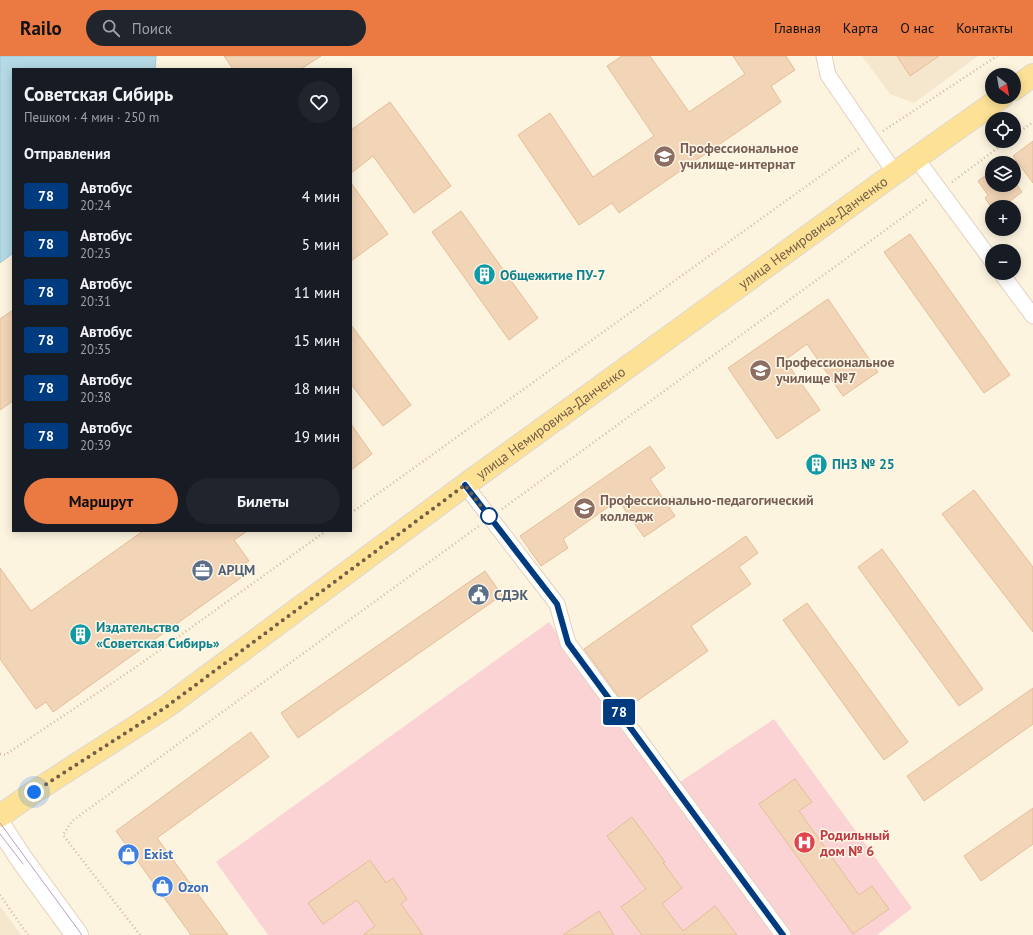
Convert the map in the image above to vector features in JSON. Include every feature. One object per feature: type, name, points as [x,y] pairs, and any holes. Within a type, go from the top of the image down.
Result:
[{"type":"main road","points":[[1021,84],[1033,75]]},
{"type":"main road","name":"улица Немировича-Данченко","points":[[0,816],[34,792],[166,707],[465,485],[992,104]]},
{"type":"main road","points":[[0,826],[23,861],[77,935]]},
{"type":"street","points":[[824,56],[828,75],[895,173]]},
{"type":"street","points":[[916,158],[985,251]]},
{"type":"street","points":[[1006,280],[1033,316]]},
{"type":"street","points":[[465,485],[557,604],[568,643],[783,935]]},
{"type":"path","points":[[352,512],[872,138],[997,56]]},
{"type":"path","points":[[1021,131],[1033,122]]},
{"type":"path","points":[[140,935],[63,835],[72,821],[997,148]]},
{"type":"path","points":[[0,754],[4,755],[136,667],[325,532]]},
{"type":"path","points":[[0,895],[28,935]]},
{"type":"shaded area","points":[[862,56],[978,56],[914,103],[890,94]]},
{"type":"shaded area","points":[[549,622],[671,788],[774,719],[912,908],[877,935],[268,935],[216,862]]},
{"type":"shaded area","points":[[0,906],[21,935],[0,935]]},
{"type":"water","points":[[0,56],[156,56],[155,68],[12,68],[12,254],[0,263]]},
{"type":"building","points":[[224,56],[321,56],[303,68],[232,68]]},
{"type":"building","name":"Профессиональное училище-интернат","points":[[622,56],[650,56],[689,112],[745,74],[733,56],[786,56],[795,70],[771,86],[781,102],[619,213],[612,203],[579,225],[518,135],[550,113],[593,177],[654,136],[607,66]]},
{"type":"building","points":[[897,56],[939,56],[910,76]]},
{"type":"building","points":[[390,102],[451,186],[414,213],[373,156],[352,172],[352,129]]},
{"type":"building","points":[[1033,141],[1033,183],[1021,167],[1021,156],[1013,156]]},
{"type":"building","points":[[985,176],[985,191],[978,181]]},
{"type":"building","points":[[352,184],[388,234],[352,260]]},
{"type":"building","points":[[1021,191],[1022,192],[1011,200],[986,200],[985,198],[988,195],[986,192],[1021,192]]},
{"type":"building","name":"Общежитие ПУ-7","points":[[461,211],[538,318],[509,340],[432,232]]},
{"type":"building","points":[[910,234],[1010,375],[984,393],[884,252]]},
{"type":"building","name":"Профессиональное училище №7","points":[[828,299],[878,372],[843,396],[807,344],[785,360],[820,410],[777,439],[728,368]]},
{"type":"building","points":[[12,311],[12,402],[0,410],[0,319]]},
{"type":"building","points":[[352,326],[411,405],[383,426],[352,385]]},
{"type":"building","points":[[352,425],[372,454],[352,469]]},
{"type":"building","name":"Профессионально-педагогический колледж","points":[[650,446],[665,468],[650,479],[675,516],[644,537],[618,500],[563,539],[568,548],[541,566],[520,536]]},
{"type":"building","points":[[974,490],[1033,567],[1033,632],[942,514]]},
{"type":"building","name":"Издательство «Советская Сибирь»","points":[[142,532],[246,532],[234,540],[249,561],[236,570],[242,577],[53,712],[46,702],[36,709],[0,659],[0,568],[31,611]]},
{"type":"building","points":[[746,536],[758,553],[739,567],[751,584],[691,626],[708,651],[627,708],[584,649]]},
{"type":"building","points":[[882,549],[983,689],[959,706],[858,567]]},
{"type":"building","points":[[485,571],[502,595],[298,738],[281,713]]},
{"type":"building","points":[[807,603],[908,742],[884,760],[783,620]]},
{"type":"building","points":[[1033,688],[1033,724],[924,801],[907,776]]},
{"type":"building","points":[[251,732],[269,757],[157,838],[228,935],[191,935],[116,831]]},
{"type":"building","points":[[795,779],[812,802],[799,811],[859,895],[872,886],[889,909],[853,934],[759,804]]},
{"type":"building","points":[[1033,808],[1033,844],[981,881],[964,856]]},
{"type":"building","points":[[632,817],[682,888],[662,904],[683,931],[715,906],[737,935],[642,935],[621,907],[646,889],[607,836]]},
{"type":"building","points":[[370,860],[386,883],[393,878],[407,899],[401,904],[423,935],[363,935],[375,926],[357,900],[323,924],[308,903]]},
{"type":"building","points":[[599,911],[614,935],[563,935]]},
{"type":"tram line","points":[[0,823],[82,935]]},
{"type":"tram line","points":[[0,834],[23,864]]},
{"type":"bus line","name":"78","points":[[465,485],[557,604],[568,643],[783,935]]},
{"type":"place","name":"Профессиональное училище-интернат","points":[[664,156]]},
{"type":"place","name":"Общежитие ПУ-7","points":[[485,275]]},
{"type":"place","name":"Профессиональное училище №7","points":[[761,370]]},
{"type":"place","name":"ПНЗ № 25","points":[[816,464]]},
{"type":"place","name":"Профессионально-педагогический колледж","points":[[584,508]]},
{"type":"place","name":"АРЦМ","points":[[202,570]]},
{"type":"place","name":"СДЭК","points":[[478,595]]},
{"type":"place","name":"Издательство «Советская Сибирь»","points":[[80,635]]},
{"type":"place","name":"Родильный дом № 6","points":[[805,843]]},
{"type":"place","name":"Exist","points":[[129,854]]},
{"type":"place","name":"Ozon","points":[[162,887]]},
{"type":"route","points":[[34,792],[166,707],[465,485],[490,518],[489,516]]}]
